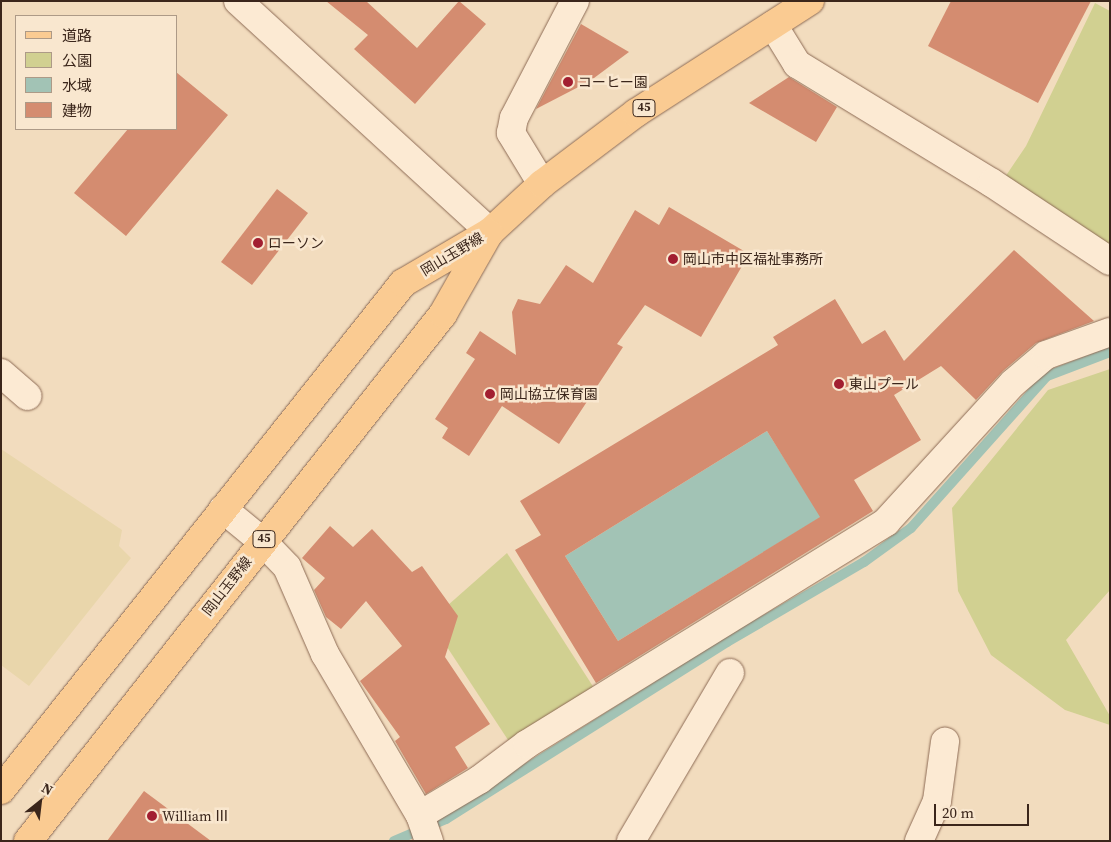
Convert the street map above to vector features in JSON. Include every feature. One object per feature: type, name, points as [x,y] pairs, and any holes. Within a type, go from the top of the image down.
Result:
[{"type":"main road","name":"岡山玉野線","points":[[1,790],[403,283],[490,232],[542,184],[636,113],[810,1]]},
{"type":"main road","name":"岡山玉野線","points":[[28,841],[262,541],[443,314],[490,232]]},
{"type":"street","points":[[238,1],[490,232]]},
{"type":"street","points":[[542,184],[511,133],[514,118],[575,1]]},
{"type":"street","points":[[773,25],[797,64],[992,183],[1110,261]]},
{"type":"street","points":[[223,510],[262,541],[287,567],[325,654],[424,826],[527,744],[886,522],[1013,383],[1046,355],[1110,332]]},
{"type":"street","points":[[1,373],[28,396]]},
{"type":"street","points":[[630,841],[730,673]]},
{"type":"street","points":[[919,841],[937,801],[944,742]]},
{"type":"shaded area","points":[[1,449],[122,530],[119,546],[131,558],[29,686],[1,665]]},
{"type":"green space","points":[[1095,3],[1110,11],[1110,249],[1003,180],[1026,146]]},
{"type":"green space","points":[[1110,369],[1110,590],[1066,640],[1110,716],[1110,725],[1065,710],[991,655],[958,591],[952,508],[1048,390]]},
{"type":"green space","points":[[507,553],[594,688],[510,743],[430,621]]},
{"type":"water","points":[[767,431],[821,517],[618,641],[565,556]]},
{"type":"building","points":[[326,1],[366,1],[417,48],[459,1],[486,24],[415,104],[354,49],[368,35]]},
{"type":"building","points":[[951,1],[1091,1],[1038,103],[928,46]]},
{"type":"building","points":[[581,24],[629,52],[590,81],[536,109]]},
{"type":"building","points":[[178,74],[228,115],[126,236],[74,193],[127,130],[178,130]]},
{"type":"building","points":[[789,77],[837,107],[816,142],[749,103]]},
{"type":"building","points":[[277,189],[308,213],[252,285],[221,262]]},
{"type":"building","points":[[669,207],[749,254],[701,337],[645,305],[617,344],[623,347],[559,444],[502,406],[469,456],[442,438],[448,428],[435,419],[475,359],[466,353],[480,331],[516,355],[512,312],[518,299],[540,304],[566,265],[593,283],[635,210],[659,225]]},
{"type":"building","points":[[1014,250],[1094,321],[1036,343],[1003,371],[976,400],[941,366],[894,395],[921,440],[854,480],[873,511],[596,683],[515,550],[541,535],[520,501],[778,345],[773,337],[835,299],[862,344],[885,330],[904,361]],"holes":[[[767,431],[820,517],[618,641],[565,556]]]},
{"type":"building","points":[[330,526],[353,547],[372,529],[412,572],[422,566],[458,616],[445,657],[490,724],[455,747],[468,768],[426,794],[395,741],[400,737],[360,681],[402,646],[366,601],[341,629],[326,617],[314,590],[325,578],[302,558]]},
{"type":"building","name":"William Ⅲ","points":[[144,791],[211,841],[107,841]]},
{"type":"waterway","points":[[394,841],[446,819],[727,642],[864,562],[911,528],[1047,376],[1110,352]]},
{"type":"place","name":"コーヒー園","points":[[568,82]]},
{"type":"place","name":"ローソン","points":[[258,243]]},
{"type":"place","name":"岡山市中区福祉事務所","points":[[673,259]]},
{"type":"place","name":"東山プール","points":[[839,384]]},
{"type":"place","name":"岡山協立保育園","points":[[490,394]]},
{"type":"place","name":"William Ⅲ","points":[[152,816]]}]
